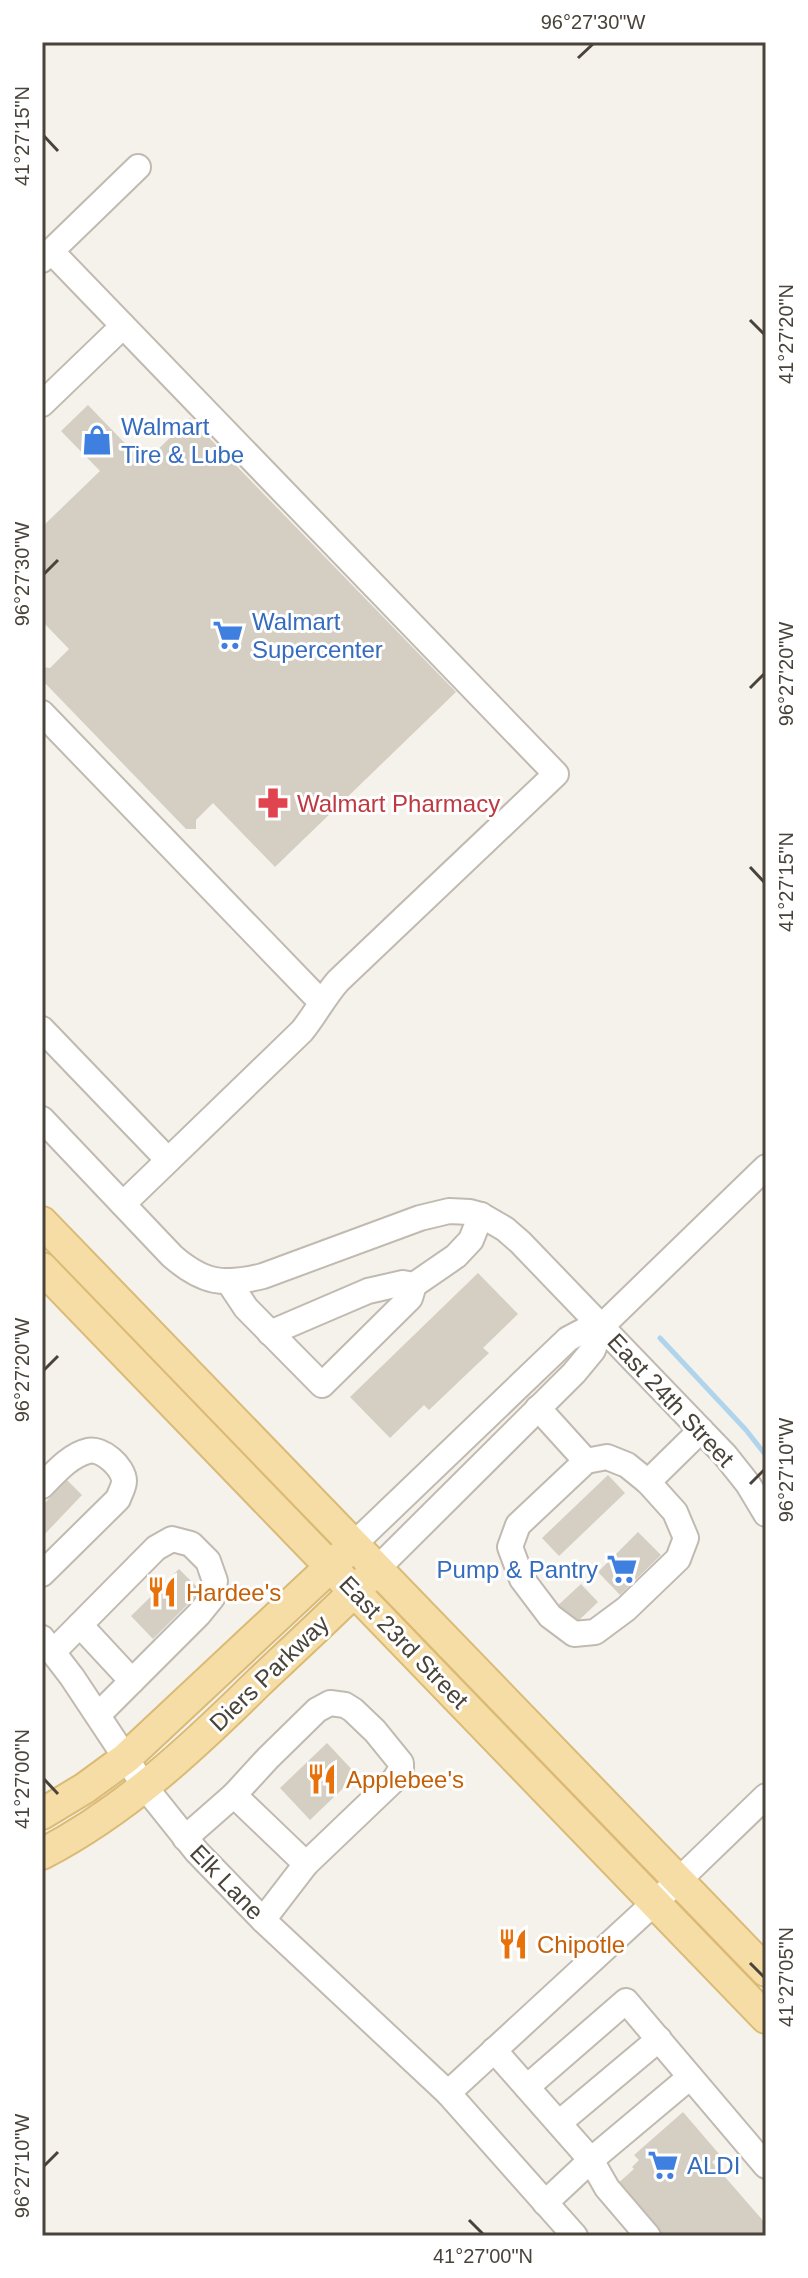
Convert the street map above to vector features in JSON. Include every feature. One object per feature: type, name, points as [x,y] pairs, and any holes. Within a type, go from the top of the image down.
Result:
[{"type":"main road","name":"East 23rd Street","points":[[42,1222],[766,1971]]},
{"type":"main road","name":"East 23rd Street","points":[[42,1268],[766,2018]]},
{"type":"main road","name":"Diers Parkway","points":[[42,1814],[126,1758],[353,1545]]},
{"type":"main road","name":"Diers Parkway","points":[[42,1854],[92,1825],[193,1747],[377,1569]]},
{"type":"street","points":[[123,1204],[302,1031],[338,981],[556,774],[123,326],[46,256],[138,167]]},
{"type":"street","points":[[42,404],[123,326]]},
{"type":"street","points":[[42,713],[321,1002]]},
{"type":"street","points":[[42,1029],[168,1160]]},
{"type":"street","points":[[42,1119],[183,1265],[203,1278],[228,1281],[263,1276],[438,1213],[460,1211],[481,1215],[471,1240],[456,1256],[414,1285],[410,1298],[322,1385],[246,1308],[228,1281]]},
{"type":"street","name":"Diers Parkway","points":[[377,1569],[589,1357],[602,1326],[766,1167]]},
{"type":"street","name":"East 24th Street","points":[[481,1215],[520,1242],[602,1326],[740,1473],[764,1506]]},
{"type":"street","points":[[270,1333],[368,1291],[403,1283],[414,1285]]},
{"type":"street","name":"Diers Parkway","points":[[353,1545],[568,1339],[587,1329],[602,1326]]},
{"type":"street","points":[[538,1408],[586,1461]]},
{"type":"street","points":[[648,1482],[701,1430]]},
{"type":"street","points":[[42,1486],[61,1468],[89,1450],[97,1451],[110,1460],[123,1474],[124,1484],[118,1499],[42,1574]]},
{"type":"street","points":[[607,1457],[627,1465],[648,1482],[675,1512],[686,1538],[678,1559],[626,1609],[595,1632],[574,1634],[550,1616],[522,1579],[510,1547],[518,1525],[586,1461],[607,1457]]},
{"type":"street","points":[[47,1645],[80,1625],[156,1548],[172,1539],[191,1544],[208,1561],[215,1581],[212,1598],[98,1715]]},
{"type":"street","points":[[80,1625],[132,1681]]},
{"type":"street","name":"Elk Lane","points":[[47,1645],[145,1787],[218,1875],[448,2093],[575,2236]]},
{"type":"street","points":[[185,1838],[234,1795],[317,1710],[330,1703],[345,1705],[364,1719],[401,1763],[401,1769],[395,1779],[306,1864],[263,1920]]},
{"type":"street","points":[[234,1795],[306,1864]]},
{"type":"street","points":[[448,2093],[766,1796]]},
{"type":"street","points":[[527,2087],[626,2001],[766,2166]]},
{"type":"street","points":[[559,2123],[659,2039]]},
{"type":"street","points":[[494,2050],[591,2160],[607,2188],[648,2236]]},
{"type":"street","points":[[545,2203],[690,2077]]},
{"type":"building","name":"Walmart Supercenter","points":[[88,405],[144,463],[190,418],[456,692],[275,867],[213,803],[196,820],[196,829],[186,829],[42,680],[42,667],[50,668],[69,649],[42,621],[42,527],[100,471],[61,431]]},
{"type":"building","points":[[478,1273],[518,1314],[483,1348],[489,1353],[429,1410],[424,1405],[390,1438],[350,1397]]},
{"type":"building","points":[[608,1475],[625,1493],[559,1556],[542,1538]]},
{"type":"building","points":[[67,1480],[82,1495],[42,1537],[42,1506]]},
{"type":"building","points":[[638,1532],[661,1555],[620,1595],[598,1572]]},
{"type":"building","points":[[179,1569],[201,1591],[153,1639],[131,1616]]},
{"type":"building","points":[[581,1584],[598,1602],[573,1626],[555,1608]]},
{"type":"building","points":[[327,1743],[357,1775],[310,1820],[280,1788]]},
{"type":"building","points":[[683,2112],[720,2155],[712,2162],[766,2224],[763,2236],[660,2236],[616,2185],[634,2169],[632,2167],[639,2160],[634,2155]]},
{"type":"waterway","points":[[660,1338],[764,1453]]},
{"type":"place","name":"Walmart Tire & Lube","points":[[97,440]]},
{"type":"place","name":"Walmart Supercenter","points":[[228,635]]},
{"type":"place","name":"Walmart Pharmacy","points":[[273,803]]},
{"type":"place","name":"Pump & Pantry","points":[[622,1569]]},
{"type":"place","name":"Hardee's","points":[[162,1592]]},
{"type":"place","name":"Applebee's","points":[[322,1779]]},
{"type":"place","name":"Chipotle","points":[[513,1944]]},
{"type":"place","name":"ALDI","points":[[663,2165]]}]
